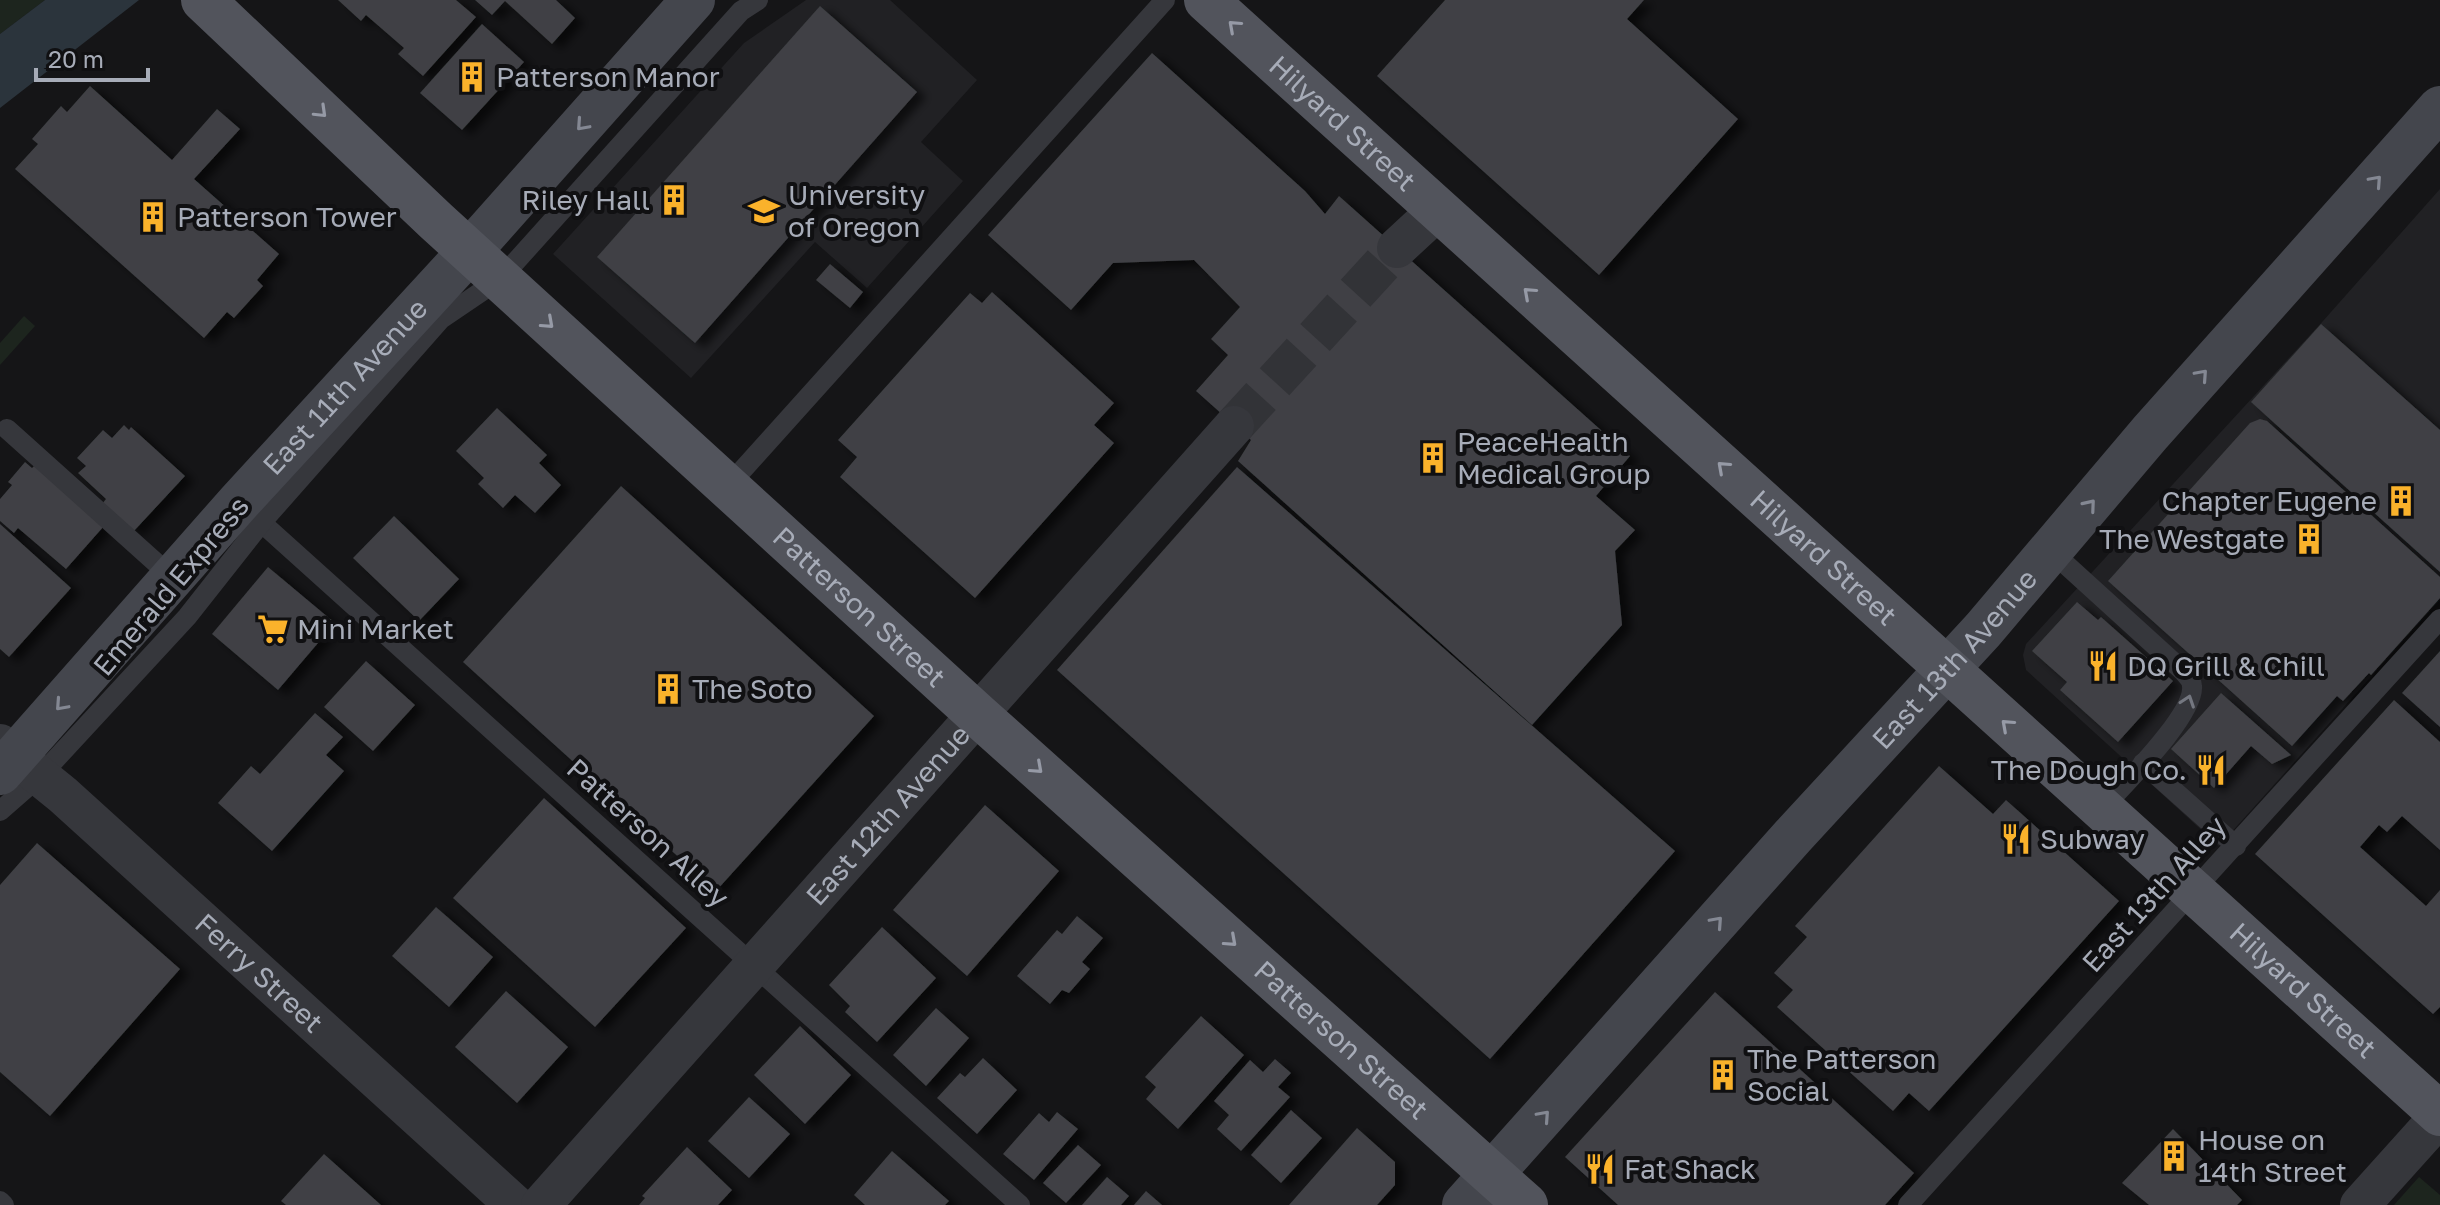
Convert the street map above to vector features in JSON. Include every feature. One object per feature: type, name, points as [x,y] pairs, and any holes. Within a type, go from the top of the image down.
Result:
[{"type":"main road","name":"Patterson Street","points":[[203,0],[485,265],[979,716],[1478,1189],[1526,1205]]},
{"type":"main road","name":"East 11th Avenue","points":[[14,762],[173,578],[250,512],[485,265],[693,0]]},
{"type":"main road","name":"Hilyard Street","points":[[1206,0],[2440,1115]]},
{"type":"main road","name":"East 13th Avenue","points":[[1478,1189],[1793,836],[1947,669],[2150,433],[2440,108]]},
{"type":"street","points":[[1397,248],[1438,210]]},
{"type":"street","name":"East 12th Avenue","points":[[541,1205],[1234,426]]},
{"type":"street","name":"Ferry Street","points":[[14,762],[515,1205]]},
{"type":"street","points":[[2360,1205],[2440,1115]]},
{"type":"lane","points":[[728,486],[1165,0]]},
{"type":"lane","points":[[485,265],[748,4]]},
{"type":"lane","points":[[7,429],[173,578]]},
{"type":"lane","name":"Emerald Express","points":[[0,811],[14,762],[187,617],[250,512]]},
{"type":"lane","name":"Patterson Alley","points":[[250,512],[1020,1205]]},
{"type":"lane","points":[[2051,551],[2183,671],[2193,689],[2182,718],[2101,810]]},
{"type":"lane","name":"East 13th Alley","points":[[1908,1205],[2440,619]]},
{"type":"lane","points":[[2143,763],[2236,846]]},
{"type":"shaded area","points":[[0,0],[45,0],[0,34]]},
{"type":"shaded area","points":[[45,0],[139,0],[0,108],[0,34]]},
{"type":"shaded area","name":"University of Oregon","points":[[806,0],[890,0],[977,80],[921,142],[963,181],[867,288],[815,242],[691,378],[553,254],[744,43]]},
{"type":"shaded area","points":[[2440,189],[2440,600],[2219,846],[2026,670],[2023,655],[2026,644]]},
{"type":"shaded area","points":[[24,316],[35,326],[0,365],[0,343]]},
{"type":"shaded area","points":[[2419,1177],[2440,1195],[2440,1205],[2394,1205]]},
{"type":"building","name":"Patterson Manor","points":[[338,0],[456,0],[476,17],[423,76],[398,54],[404,48],[366,15],[361,21]]},
{"type":"building","points":[[475,0],[556,0],[575,18],[552,44],[505,1],[492,15]]},
{"type":"building","points":[[1445,0],[1644,0],[1627,19],[1738,119],[1599,275],[1377,76]]},
{"type":"building","name":"Riley Hall","points":[[820,6],[917,92],[695,343],[597,257]]},
{"type":"building","name":"Patterson Manor","points":[[482,24],[524,62],[462,130],[420,93]]},
{"type":"building","name":"PeaceHealth Medical Group","points":[[1152,53],[1305,191],[1325,214],[1339,196],[1630,456],[1596,496],[1635,530],[1615,551],[1622,625],[1532,725],[1238,461],[1251,440],[1196,391],[1228,355],[1211,339],[1240,307],[1194,260],[1113,263],[1071,310],[988,235]]},
{"type":"building","name":"Patterson Tower","points":[[90,86],[172,160],[217,109],[240,129],[194,179],[279,254],[257,280],[263,286],[234,318],[227,312],[204,338],[15,169],[38,144],[32,139],[61,106],[67,112]]},
{"type":"building","points":[[830,264],[863,292],[850,308],[816,280]]},
{"type":"building","points":[[992,292],[1114,403],[1094,425],[1114,443],[975,598],[840,477],[857,457],[838,440],[970,293],[982,303]]},
{"type":"building","name":"Chapter Eugene","points":[[2321,324],[2440,430],[2440,572],[2251,402]]},
{"type":"building","points":[[497,408],[547,455],[539,463],[561,485],[535,513],[515,495],[503,508],[478,484],[484,478],[456,451]]},
{"type":"building","points":[[2260,419],[2267,421],[2440,577],[2440,598],[2371,675],[2369,673],[2343,701],[2337,696],[2292,746],[2108,581],[2250,423]]},
{"type":"building","points":[[124,425],[129,430],[131,427],[185,476],[133,532],[102,504],[106,499],[78,473],[86,466],[77,458],[103,430],[112,438]]},
{"type":"building","points":[[25,462],[32,468],[35,465],[104,526],[66,569],[18,528],[14,533],[0,521],[0,499],[12,485],[8,482]]},
{"type":"building","points":[[1237,467],[1675,851],[1490,1059],[1057,670]]},
{"type":"building","name":"The Soto","points":[[621,486],[874,716],[716,891],[463,662]]},
{"type":"building","points":[[394,516],[459,579],[419,621],[353,558]]},
{"type":"building","points":[[0,524],[71,588],[9,657],[0,649]]},
{"type":"building","name":"Mini Market","points":[[268,567],[335,623],[278,690],[212,634]]},
{"type":"building","name":"DQ Grill & Chill","points":[[2077,602],[2098,620],[2101,617],[2173,681],[2118,742],[2060,690],[2067,682],[2032,651]]},
{"type":"building","points":[[2440,651],[2440,727],[2402,693]]},
{"type":"building","points":[[366,661],[415,705],[373,751],[324,707]]},
{"type":"building","points":[[2221,693],[2291,755],[2272,764],[2251,746],[2214,788],[2171,749]]},
{"type":"building","points":[[2394,700],[2440,742],[2440,850],[2402,816],[2387,832],[2379,825],[2360,847],[2426,906],[2440,890],[2440,1007],[2433,1014],[2255,854]]},
{"type":"building","points":[[315,713],[343,737],[326,755],[344,771],[272,851],[218,803],[251,766],[260,774]]},
{"type":"building","points":[[1939,766],[1993,814],[2006,800],[2119,901],[1929,1111],[1909,1093],[1893,1111],[1777,1007],[1793,990],[1774,973],[1807,937],[1795,926]]},
{"type":"building","points":[[544,798],[686,928],[595,1027],[453,898]]},
{"type":"building","points":[[985,805],[1059,871],[967,976],[893,910]]},
{"type":"building","points":[[37,843],[180,969],[50,1116],[0,1072],[0,885]]},
{"type":"building","points":[[436,907],[493,957],[449,1007],[392,956]]},
{"type":"building","points":[[1077,916],[1103,938],[1082,962],[1090,969],[1069,993],[1062,990],[1050,1004],[1017,976],[1057,930],[1062,934]]},
{"type":"building","points":[[882,927],[936,978],[877,1042],[845,1012],[850,1006],[829,985]]},
{"type":"building","points":[[506,991],[568,1047],[517,1103],[455,1047]]},
{"type":"building","name":"The Patterson Social","points":[[1715,992],[1914,1173],[1885,1205],[1618,1205],[1565,1157]]},
{"type":"building","points":[[936,1008],[969,1038],[926,1086],[893,1055]]},
{"type":"building","points":[[1201,1016],[1244,1055],[1178,1129],[1146,1099],[1156,1087],[1145,1077]]},
{"type":"building","points":[[800,1026],[851,1075],[805,1124],[754,1075]]},
{"type":"building","points":[[983,1058],[1017,1090],[977,1134],[937,1098],[960,1073],[965,1077]]},
{"type":"building","points":[[1275,1059],[1291,1073],[1278,1087],[1290,1097],[1241,1151],[1217,1129],[1229,1115],[1214,1101],[1250,1060],[1263,1072]]},
{"type":"building","points":[[749,1097],[790,1134],[749,1178],[708,1141]]},
{"type":"building","points":[[1291,1110],[1322,1138],[1281,1183],[1251,1155]]},
{"type":"building","points":[[1057,1112],[1078,1129],[1034,1180],[1003,1154],[1039,1113],[1049,1122]]},
{"type":"building","points":[[1357,1128],[1395,1162],[1395,1185],[1377,1205],[1289,1205]]},
{"type":"building","name":"House on 14th Street","points":[[2173,1129],[2242,1200],[2237,1205],[2149,1205],[2122,1183]]},
{"type":"building","points":[[1078,1145],[1101,1165],[1066,1203],[1043,1183]]},
{"type":"building","points":[[687,1147],[732,1190],[718,1205],[639,1205],[645,1198],[642,1196]]},
{"type":"building","points":[[892,1151],[949,1201],[945,1205],[865,1205],[854,1195]]},
{"type":"building","points":[[324,1154],[381,1205],[286,1205],[281,1201]]},
{"type":"building","points":[[1107,1177],[1129,1196],[1121,1205],[1082,1205]]},
{"type":"building","points":[[1146,1191],[1162,1205],[1134,1205]]},
{"type":"tunnel","points":[[1234,426],[1397,248]]},
{"type":"place","name":"Patterson Manor","points":[[472,77]]},
{"type":"place","name":"Riley Hall","points":[[674,200]]},
{"type":"place","name":"University of Oregon","points":[[764,211]]},
{"type":"place","name":"Patterson Tower","points":[[153,217]]},
{"type":"place","name":"PeaceHealth Medical Group","points":[[1433,458]]},
{"type":"place","name":"Chapter Eugene","points":[[2401,501]]},
{"type":"place","name":"The Westgate","points":[[2309,539]]},
{"type":"place","name":"Mini Market","points":[[273,629]]},
{"type":"place","name":"DQ Grill & Chill","points":[[2103,666]]},
{"type":"place","name":"The Soto","points":[[668,689]]},
{"type":"place","name":"The Dough Co.","points":[[2211,770]]},
{"type":"place","name":"Subway","points":[[2016,839]]},
{"type":"place","name":"The Patterson Social","points":[[1723,1075]]},
{"type":"place","name":"House on 14th Street","points":[[2174,1156]]},
{"type":"place","name":"Fat Shack","points":[[1600,1169]]}]
